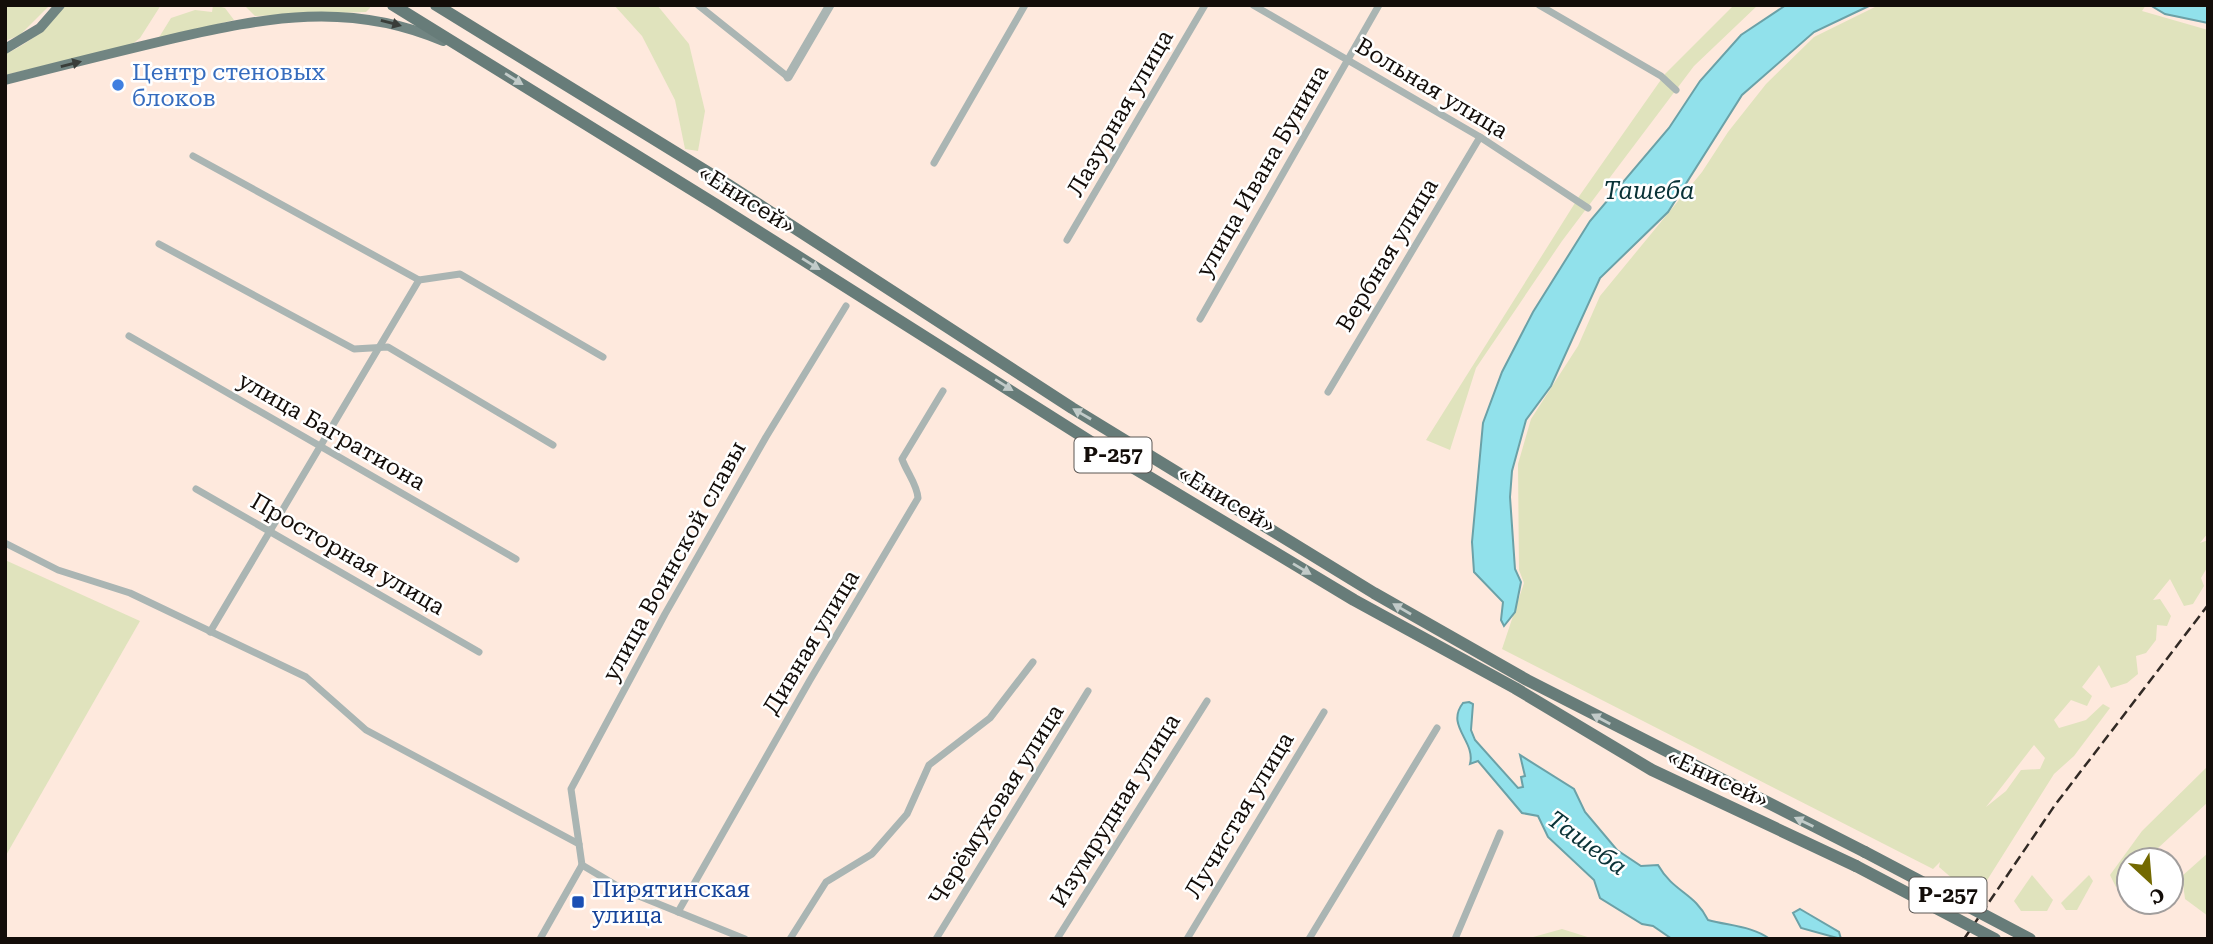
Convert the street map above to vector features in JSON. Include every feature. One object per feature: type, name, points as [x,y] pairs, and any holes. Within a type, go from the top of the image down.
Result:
[{"type":"highway","name":"«Енисей»","points":[[393,5],[477,55],[1099,447],[1354,600],[1515,688],[1652,770],[1856,866],[1995,939]]},
{"type":"highway","name":"«Енисей»","points":[[436,5],[479,29],[738,192],[1072,408],[1374,593],[1527,680],[2030,939]]},
{"type":"highway","points":[[445,5],[479,29]]},
{"type":"main road","points":[[5,50],[40,28],[60,5]]},
{"type":"main road","points":[[5,80],[244,22],[327,15],[371,18],[423,32],[477,55]]},
{"type":"street","points":[[698,5],[788,77],[830,5]]},
{"type":"street","points":[[934,163],[1025,5]]},
{"type":"street","name":"Лазурная улица","points":[[1067,240],[1205,5]]},
{"type":"street","name":"Вольная улица","points":[[1253,5],[1480,137],[1588,208]]},
{"type":"street","name":"улица Ивана Бунина","points":[[1200,319],[1379,5]]},
{"type":"street","points":[[1539,5],[1661,76],[1676,90]]},
{"type":"street","name":"Вербная улица","points":[[1328,392],[1480,137]]},
{"type":"street","points":[[193,156],[419,280],[460,274],[603,356]]},
{"type":"street","points":[[159,244],[354,349],[388,347],[553,445]]},
{"type":"street","points":[[210,632],[419,280]]},
{"type":"street","name":"улица Воинской славы","points":[[582,865],[571,789],[664,614],[766,437],[846,306]]},
{"type":"street","name":"улица Багратиона","points":[[129,336],[516,559]]},
{"type":"street","name":"Дивная улица","points":[[678,912],[918,498],[918,488],[902,460],[943,391]]},
{"type":"street","name":"Просторная улица","points":[[197,489],[480,652]]},
{"type":"street","points":[[5,543],[58,570],[130,593],[306,677],[366,730],[579,844]]},
{"type":"street","points":[[790,939],[826,882],[872,854],[908,814],[929,765],[990,718],[1032,663]]},
{"type":"street","name":"Черёмуховая улица","points":[[936,939],[1088,691]]},
{"type":"street","name":"Изумрудная улица","points":[[1056,939],[1207,701]]},
{"type":"street","name":"Лучистая улица","points":[[1186,939],[1324,712]]},
{"type":"street","points":[[1309,939],[1437,728]]},
{"type":"street","points":[[1455,939],[1500,833]]},
{"type":"street","points":[[540,939],[582,865],[624,890],[745,939]]},
{"type":"green space","points":[[5,5],[50,5],[20,35],[5,41]]},
{"type":"green space","points":[[65,5],[161,5],[140,38],[131,45],[5,75],[5,54],[38,34]]},
{"type":"green space","points":[[213,5],[225,8],[234,20],[158,39],[171,18],[195,10],[212,12]]},
{"type":"green space","points":[[244,5],[370,5],[370,8],[366,12],[255,16]]},
{"type":"green space","points":[[614,5],[657,5],[689,44],[705,111],[698,151],[685,149],[675,100],[642,36]]},
{"type":"green space","points":[[1734,5],[1758,5],[1694,66],[1562,241],[1476,368],[1450,450],[1426,440],[1580,195],[1665,74]]},
{"type":"green space","points":[[1879,5],[2146,5],[2142,11],[2208,30],[2208,533],[2200,543],[2208,540],[2208,566],[2201,578],[2204,586],[2193,604],[2184,606],[2170,579],[2153,600],[2160,599],[2171,616],[2167,626],[2157,625],[2156,640],[2146,653],[2136,656],[2138,674],[2127,683],[2111,688],[2099,665],[2082,687],[2092,696],[2087,706],[2071,700],[2054,720],[2059,728],[2086,720],[2103,704],[2110,708],[2074,756],[2054,774],[1979,893],[1968,892],[1939,867],[1940,862],[1933,869],[1502,649],[1524,583],[1519,570],[1518,464],[1531,419],[1578,346],[1600,296],[1702,172],[1728,132],[1766,84],[1814,37]],"holes":[[[2034,745],[2045,758],[2040,769],[2021,770],[2006,791],[1986,807]]]},
{"type":"green space","points":[[5,560],[140,621],[5,857]]},
{"type":"green space","points":[[2208,766],[2208,802],[2160,846],[2131,846],[2142,831]]},
{"type":"green space","points":[[2208,853],[2208,916],[2185,899],[2185,873]]},
{"type":"green space","points":[[2115,868],[2115,885],[2110,875]]},
{"type":"green space","points":[[2032,875],[2053,900],[2047,911],[2021,911],[2014,901]]},
{"type":"green space","points":[[2089,875],[2093,881],[2077,910],[2066,910],[2061,903]]},
{"type":"green space","points":[[1562,929],[1594,939],[1526,939]]},
{"type":"water","name":"Ташеба","points":[[1786,5],[1871,5],[1814,32],[1742,95],[1668,212],[1600,278],[1551,386],[1526,420],[1512,471],[1510,497],[1515,569],[1521,582],[1515,612],[1504,626],[1501,620],[1503,602],[1474,572],[1472,542],[1483,423],[1502,372],[1533,312],[1590,221],[1669,128],[1700,81],[1741,35]]},
{"type":"water","points":[[2150,5],[2208,5],[2208,23],[2165,14]]},
{"type":"water","name":"Ташеба","points":[[1463,703],[1473,704],[1471,730],[1475,740],[1518,788],[1523,787],[1521,777],[1525,776],[1520,755],[1574,789],[1585,812],[1617,850],[1641,866],[1658,865],[1671,881],[1697,904],[1708,920],[1748,929],[1770,939],[1672,939],[1600,898],[1594,880],[1548,837],[1538,816],[1522,813],[1478,761],[1470,764],[1469,748],[1457,719]]},
{"type":"water","points":[[1800,909],[1839,932],[1841,939],[1801,928],[1793,913]]},
{"type":"railway","points":[[1964,939],[2055,805],[2208,605]]},
{"type":"place","name":"Центр стеновых блоков","points":[[118,85]]},
{"type":"place","name":"Пирятинская улица","points":[[578,902]]}]
